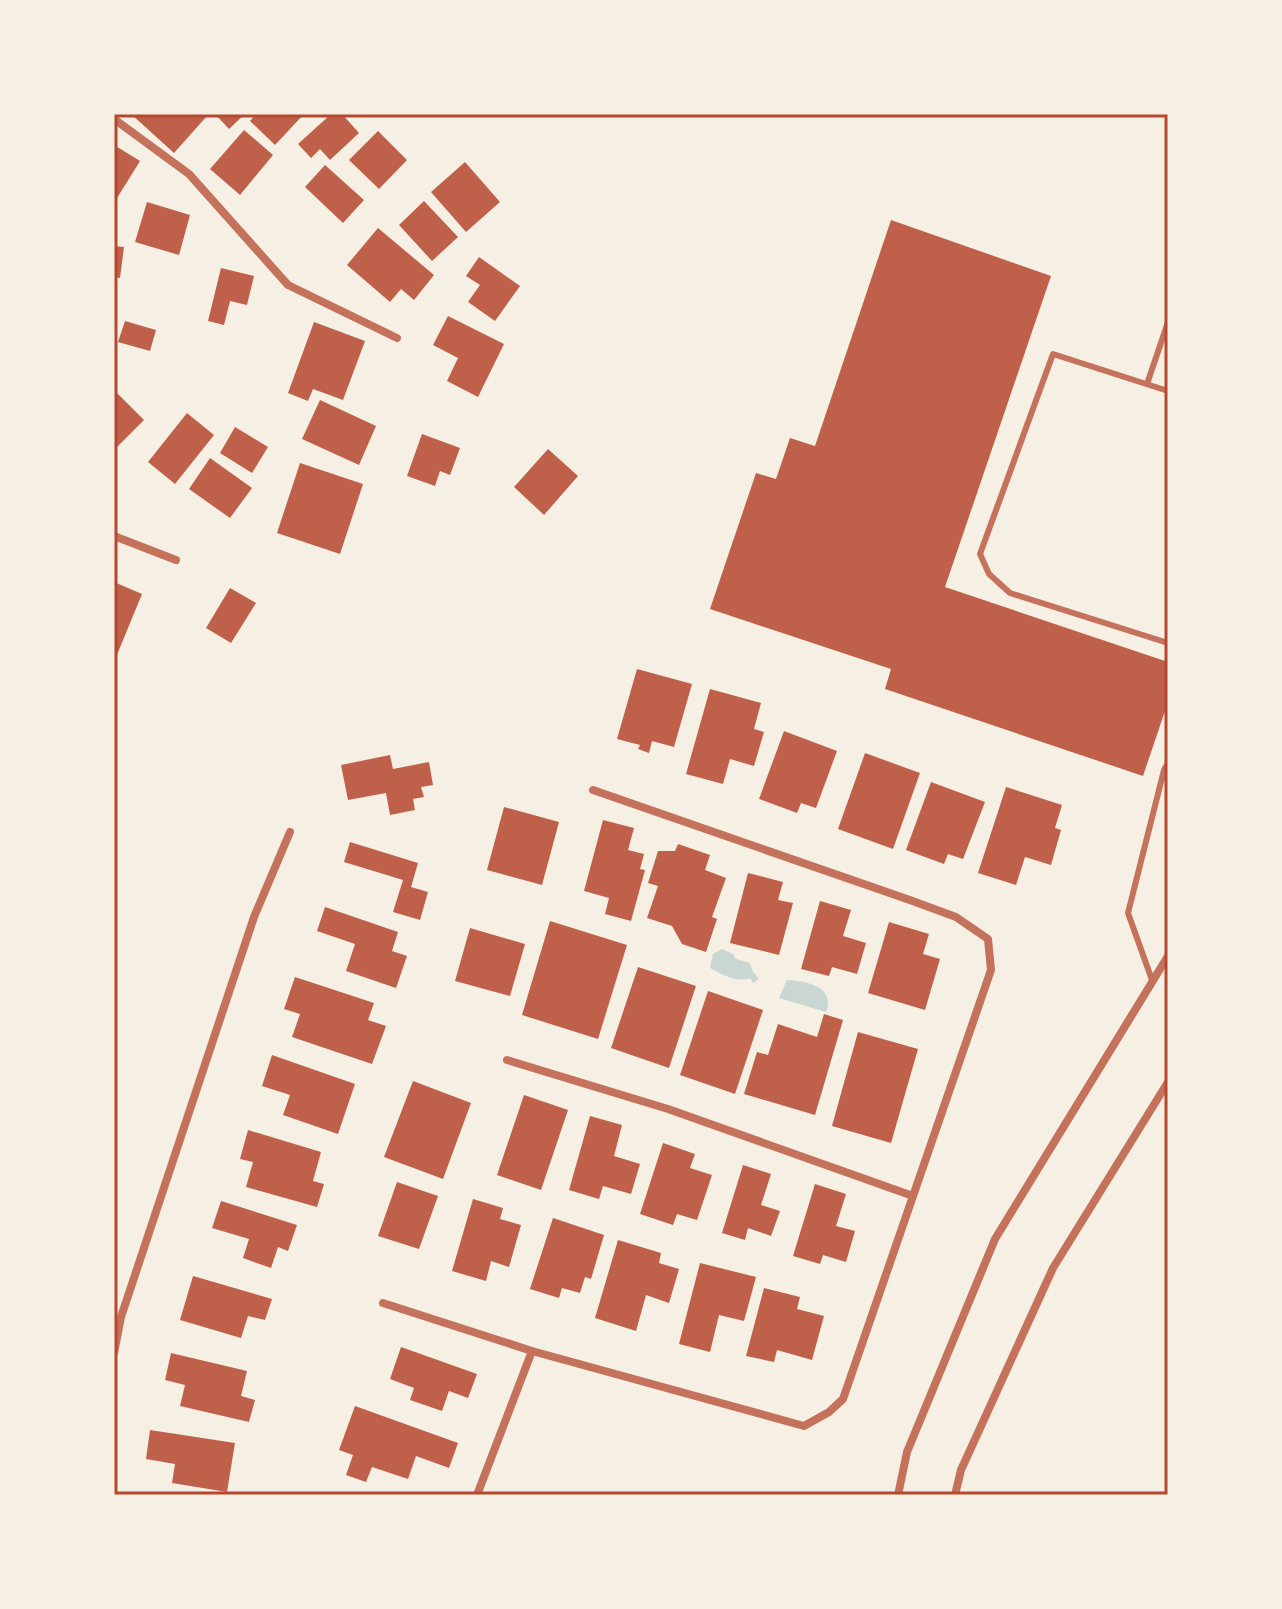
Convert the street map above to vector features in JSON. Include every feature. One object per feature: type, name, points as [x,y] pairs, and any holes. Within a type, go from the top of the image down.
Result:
[{"type":"street","points":[[114,119],[189,174],[288,285],[397,338]]},
{"type":"street","points":[[114,536],[176,560]]},
{"type":"street","points":[[383,1303],[532,1351],[804,1426],[829,1412],[843,1399],[991,970],[988,939],[956,917],[593,790]]},
{"type":"street","points":[[114,1353],[121,1317],[254,917],[290,832]]},
{"type":"street","points":[[898,1495],[907,1452],[995,1239],[1168,956]]},
{"type":"street","points":[[507,1060],[668,1109],[913,1196]]},
{"type":"street","points":[[955,1495],[961,1470],[1053,1268],[1168,1082]]},
{"type":"street","points":[[477,1495],[532,1351]]},
{"type":"lane","points":[[1147,384],[1168,322]]},
{"type":"lane","points":[[1168,391],[1053,354],[980,554],[989,574],[1010,593],[1168,643]]},
{"type":"lane","points":[[1152,980],[1128,913],[1168,763]]},
{"type":"shaded area","points":[[722,949],[736,959],[750,963],[759,979],[753,983],[750,978],[735,979],[710,968],[713,954]]},
{"type":"shaded area","points":[[787,980],[811,984],[823,991],[828,1003],[826,1012],[779,998]]},
{"type":"building","points":[[131,114],[205,114],[207,116],[174,153]]},
{"type":"building","points":[[215,114],[245,114],[229,129]]},
{"type":"building","points":[[256,114],[304,114],[275,145],[250,121]]},
{"type":"building","points":[[331,114],[342,114],[359,133],[330,160],[320,149],[311,158],[298,144]]},
{"type":"building","points":[[244,130],[273,155],[240,195],[210,169]]},
{"type":"building","points":[[378,131],[407,160],[379,189],[349,160]]},
{"type":"building","points":[[114,145],[140,161],[114,203]]},
{"type":"building","points":[[465,162],[500,202],[466,232],[431,192]]},
{"type":"building","points":[[325,165],[364,200],[343,223],[305,187]]},
{"type":"building","points":[[424,201],[458,237],[432,261],[399,225]]},
{"type":"building","points":[[147,202],[190,215],[179,255],[135,242]]},
{"type":"building","points":[[891,220],[1051,276],[945,587],[1168,662],[1168,702],[1143,776],[885,689],[891,669],[710,609],[756,473],[776,479],[790,438],[815,446]]},
{"type":"building","points":[[378,228],[434,275],[414,300],[401,289],[390,302],[347,265]]},
{"type":"building","points":[[114,246],[124,247],[120,278],[114,277]]},
{"type":"building","points":[[479,257],[520,286],[495,321],[468,302],[480,285],[466,276]]},
{"type":"building","points":[[221,268],[254,276],[247,305],[230,301],[224,325],[208,321]]},
{"type":"building","points":[[448,316],[504,344],[478,397],[447,381],[458,358],[433,345]]},
{"type":"building","points":[[125,321],[156,330],[150,351],[118,342]]},
{"type":"building","points":[[314,322],[365,341],[343,400],[313,389],[308,401],[288,393]]},
{"type":"building","points":[[114,390],[144,420],[114,450]]},
{"type":"building","points":[[320,400],[376,426],[359,465],[302,439]]},
{"type":"building","points":[[187,413],[214,435],[175,484],[148,462]]},
{"type":"building","points":[[235,427],[268,447],[252,473],[220,453]]},
{"type":"building","points":[[422,434],[460,448],[450,475],[440,471],[435,486],[407,476]]},
{"type":"building","points":[[548,449],[578,476],[544,515],[514,487]]},
{"type":"building","points":[[210,458],[252,488],[230,518],[189,489]]},
{"type":"building","points":[[300,463],[363,484],[340,554],[277,533]]},
{"type":"building","points":[[114,582],[142,594],[114,662]]},
{"type":"building","points":[[230,588],[256,603],[231,643],[206,628]]},
{"type":"building","points":[[637,669],[692,684],[674,747],[652,741],[649,753],[638,749],[640,745],[617,739]]},
{"type":"building","points":[[710,689],[761,703],[754,729],[764,732],[754,766],[730,759],[723,784],[686,774]]},
{"type":"building","points":[[784,731],[837,751],[816,808],[801,803],[797,813],[759,799]]},
{"type":"building","points":[[865,753],[920,773],[893,849],[838,829]]},
{"type":"building","points":[[390,755],[393,769],[429,762],[433,785],[421,787],[424,797],[413,799],[415,810],[390,815],[386,793],[348,800],[341,765]]},
{"type":"building","points":[[931,782],[985,802],[963,859],[948,854],[944,864],[906,850]]},
{"type":"building","points":[[1006,787],[1062,805],[1055,828],[1061,830],[1051,865],[1025,857],[1016,885],[978,873]]},
{"type":"building","points":[[504,807],[559,822],[542,885],[487,870]]},
{"type":"building","points":[[603,820],[634,828],[628,850],[644,854],[640,869],[645,870],[631,921],[605,914],[609,898],[584,891]]},
{"type":"building","points":[[350,842],[418,863],[411,887],[428,892],[420,920],[393,912],[403,880],[344,862]]},
{"type":"building","points":[[678,844],[710,855],[705,870],[726,878],[712,917],[717,919],[706,952],[682,944],[672,926],[647,918],[658,886],[648,883],[658,851],[675,851]]},
{"type":"building","points":[[748,873],[783,882],[778,900],[793,903],[779,955],[730,943]]},
{"type":"building","points":[[820,901],[851,910],[843,936],[866,943],[857,974],[832,967],[829,976],[801,969]]},
{"type":"building","points":[[325,907],[398,932],[392,951],[407,956],[396,988],[346,971],[355,944],[317,931]]},
{"type":"building","points":[[550,921],[627,945],[598,1039],[522,1015]]},
{"type":"building","points":[[889,922],[929,934],[923,954],[940,959],[925,1010],[868,993]]},
{"type":"building","points":[[470,928],[525,944],[510,996],[455,981]]},
{"type":"building","points":[[638,967],[696,986],[669,1068],[611,1048]]},
{"type":"building","points":[[295,977],[374,1003],[368,1020],[386,1026],[372,1064],[292,1037],[300,1014],[284,1009]]},
{"type":"building","points":[[708,991],[763,1010],[735,1094],[680,1075]]},
{"type":"building","points":[[824,1014],[843,1020],[815,1115],[744,1094],[757,1052],[768,1055],[778,1024],[817,1037]]},
{"type":"building","points":[[858,1032],[918,1049],[891,1143],[832,1126]]},
{"type":"building","points":[[272,1055],[355,1084],[338,1134],[283,1115],[290,1095],[262,1086]]},
{"type":"building","points":[[413,1081],[471,1103],[443,1179],[384,1157]]},
{"type":"building","points":[[524,1095],[568,1110],[541,1190],[497,1175]]},
{"type":"building","points":[[590,1116],[622,1125],[614,1156],[640,1164],[631,1194],[603,1186],[599,1199],[569,1190]]},
{"type":"building","points":[[248,1130],[321,1152],[313,1181],[324,1184],[317,1207],[246,1187],[253,1162],[240,1159]]},
{"type":"building","points":[[663,1143],[695,1154],[690,1168],[712,1175],[697,1220],[677,1214],[673,1225],[640,1214]]},
{"type":"building","points":[[743,1165],[771,1174],[761,1205],[780,1211],[771,1236],[748,1228],[745,1240],[722,1233]]},
{"type":"building","points":[[397,1182],[438,1196],[419,1249],[378,1236]]},
{"type":"building","points":[[815,1184],[846,1194],[836,1226],[855,1231],[846,1262],[823,1255],[820,1264],[793,1256]]},
{"type":"building","points":[[473,1199],[503,1208],[500,1219],[521,1225],[509,1267],[491,1261],[486,1281],[452,1271]]},
{"type":"building","points":[[221,1201],[297,1225],[288,1251],[278,1247],[271,1268],[243,1258],[249,1239],[212,1228]]},
{"type":"building","points":[[553,1218],[604,1235],[591,1279],[585,1277],[580,1293],[562,1288],[559,1298],[530,1289]]},
{"type":"building","points":[[618,1240],[661,1253],[659,1263],[679,1269],[669,1303],[646,1295],[636,1331],[595,1318]]},
{"type":"building","points":[[700,1263],[756,1277],[744,1321],[719,1315],[710,1352],[679,1344]]},
{"type":"building","points":[[193,1276],[272,1299],[265,1320],[248,1316],[241,1338],[180,1320]]},
{"type":"building","points":[[764,1288],[800,1297],[797,1309],[824,1316],[812,1360],[777,1350],[774,1362],[746,1356]]},
{"type":"building","points":[[401,1347],[477,1374],[468,1398],[449,1391],[442,1411],[410,1400],[414,1388],[390,1379]]},
{"type":"building","points":[[171,1353],[247,1371],[241,1396],[255,1400],[249,1422],[180,1406],[185,1385],[165,1380]]},
{"type":"building","points":[[355,1406],[458,1443],[449,1468],[416,1456],[408,1479],[372,1467],[366,1482],[346,1475],[353,1455],[339,1450]]},
{"type":"building","points":[[150,1430],[235,1443],[227,1492],[172,1483],[175,1464],[146,1459]]}]
